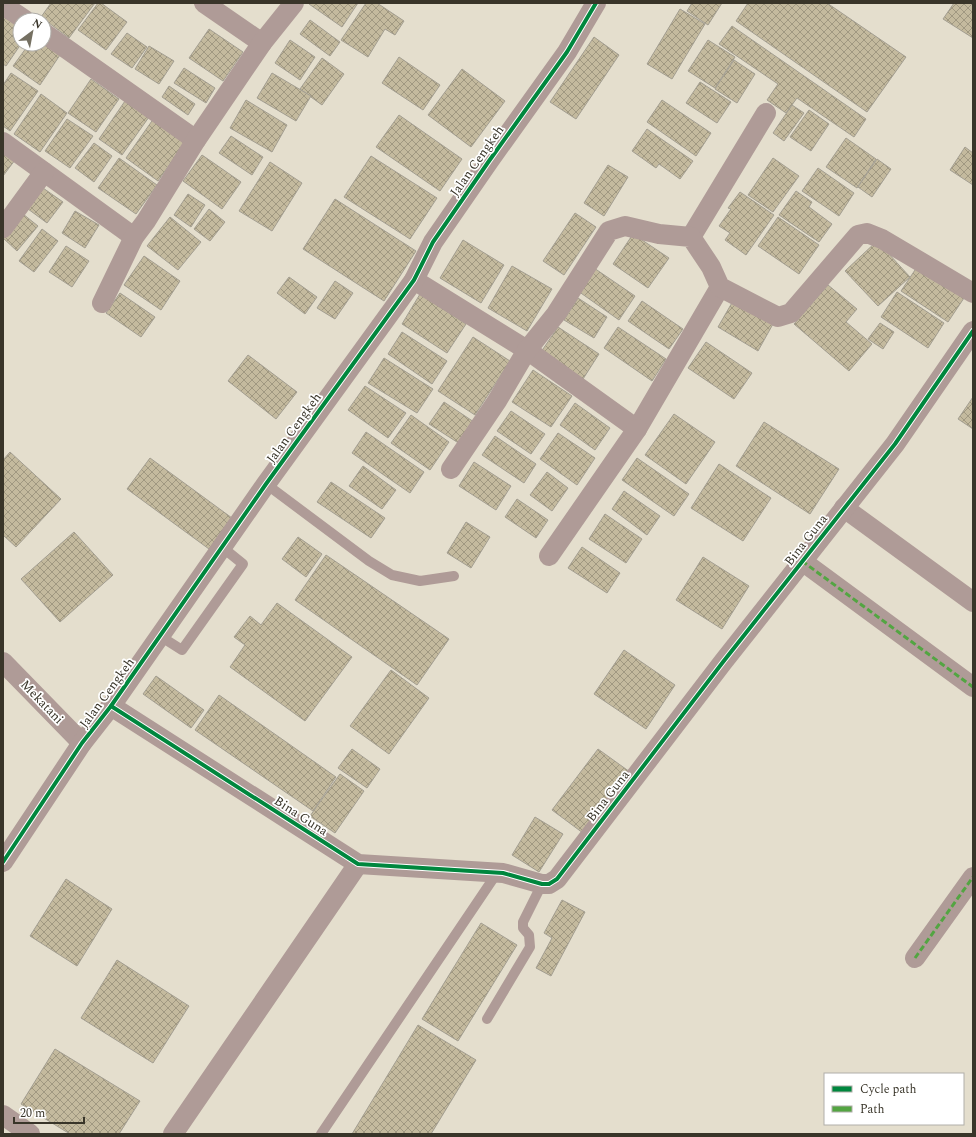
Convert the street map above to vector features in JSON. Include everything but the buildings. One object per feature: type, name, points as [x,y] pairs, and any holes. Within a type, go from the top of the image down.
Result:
[{"type":"street","points":[[204,3],[262,43]]},
{"type":"street","points":[[102,303],[134,236],[196,140],[262,43],[294,3]]},
{"type":"street","name":"Jalan Cengkeh","points":[[3,862],[82,743],[111,706],[266,484],[414,280],[433,242],[567,52],[596,3]]},
{"type":"street","points":[[3,5],[13,12]]},
{"type":"street","points":[[52,39],[196,140]]},
{"type":"street","points":[[691,237],[766,113]]},
{"type":"street","points":[[3,142],[134,236]]},
{"type":"street","points":[[3,228],[44,172]]},
{"type":"street","points":[[451,468],[497,401],[527,350],[556,314],[609,231],[625,226],[659,234],[672,234],[691,237],[711,267],[720,287],[778,317],[791,313],[858,235],[867,233],[882,239],[973,293]]},
{"type":"street","points":[[414,280],[527,350],[637,429]]},
{"type":"street","points":[[549,556],[637,429],[720,287]]},
{"type":"street","name":"Bina Guna","points":[[111,706],[358,864],[498,873],[542,884],[549,884],[557,879],[802,561],[895,444],[973,331]]},
{"type":"street","points":[[844,508],[973,602]]},
{"type":"street","points":[[802,561],[973,687]]},
{"type":"street","name":"Mekatani","points":[[3,662],[82,743]]},
{"type":"street","points":[[173,1134],[358,864]]},
{"type":"street","points":[[915,958],[973,878]]},
{"type":"street","points":[[3,1115],[30,1134]]},
{"type":"lane","points":[[266,484],[369,561],[392,575],[420,581],[454,576]]},
{"type":"lane","points":[[160,636],[182,650],[244,563],[222,547]]},
{"type":"lane","points":[[321,1134],[498,873]]},
{"type":"lane","points":[[487,1019],[530,946],[529,935],[523,928],[523,922],[542,884]]},
{"type":"marked path","points":[[802,561],[973,687]]},
{"type":"marked path","points":[[915,958],[973,877]]},
{"type":"cycle path","points":[[3,862],[82,743],[111,706],[266,484],[414,280],[433,242],[567,52],[596,3]]},
{"type":"cycle path","points":[[111,706],[358,864],[503,873],[542,884],[549,884],[557,879],[723,662],[895,444],[973,331]]}]
